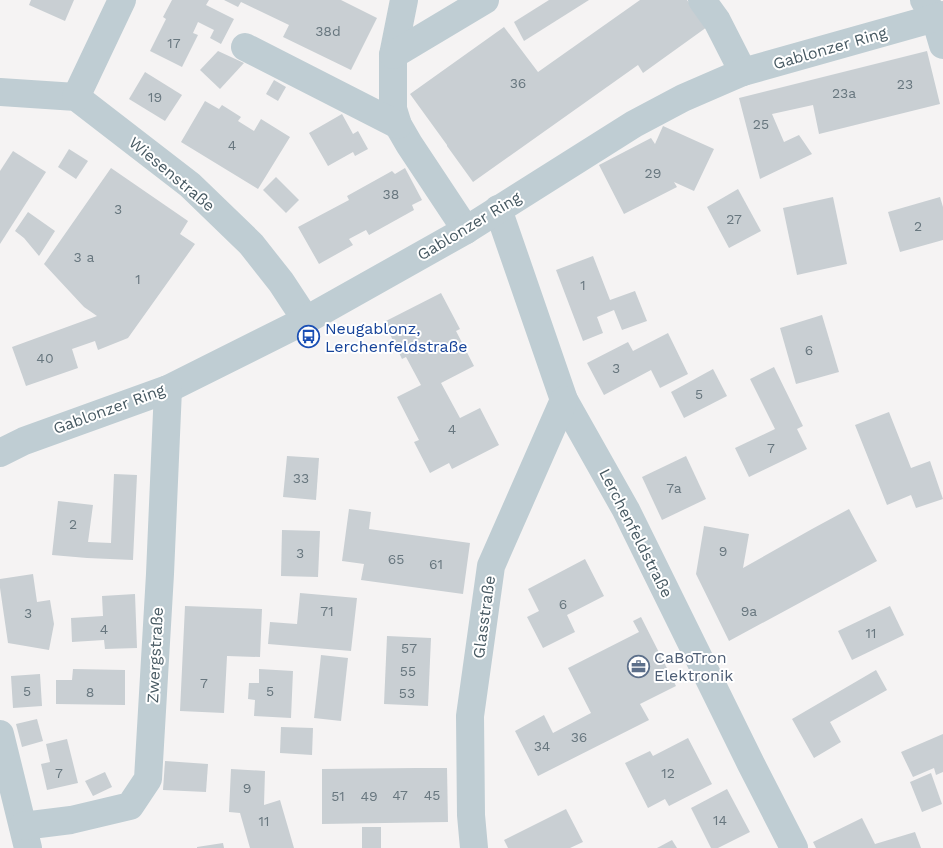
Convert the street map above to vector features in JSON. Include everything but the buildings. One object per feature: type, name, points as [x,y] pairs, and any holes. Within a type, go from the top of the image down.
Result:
[{"type":"street","points":[[0,92],[76,97],[122,0]]},
{"type":"street","points":[[404,0],[392,55],[393,109],[398,125],[466,230]]},
{"type":"street","points":[[392,55],[484,0]]},
{"type":"street","points":[[702,0],[717,21],[743,72]]},
{"type":"street","points":[[934,11],[943,46]]},
{"type":"street","name":"Gablonzer Ring","points":[[0,453],[24,441],[168,388],[306,320],[466,230],[634,124],[683,98],[743,72],[934,11]]},
{"type":"street","points":[[245,47],[398,125]]},
{"type":"street","name":"Wiesenstraße","points":[[76,97],[190,185],[244,237],[281,282],[306,320]]},
{"type":"street","name":"Lerchenfeldstraße","points":[[498,209],[564,400],[626,510],[794,848]]},
{"type":"street","name":"Zwergstraße","points":[[26,837],[71,820],[130,806],[148,780],[168,388]]},
{"type":"street","name":"Glasstraße","points":[[474,848],[471,816],[470,716],[491,566],[564,400]]},
{"type":"street","points":[[0,734],[26,837]]},
{"type":"place","name":"Neugablonz, Lerchenfeldstraße","points":[[309,337]]},
{"type":"place","name":"CaBoTron Elektronik","points":[[638,666]]}]
